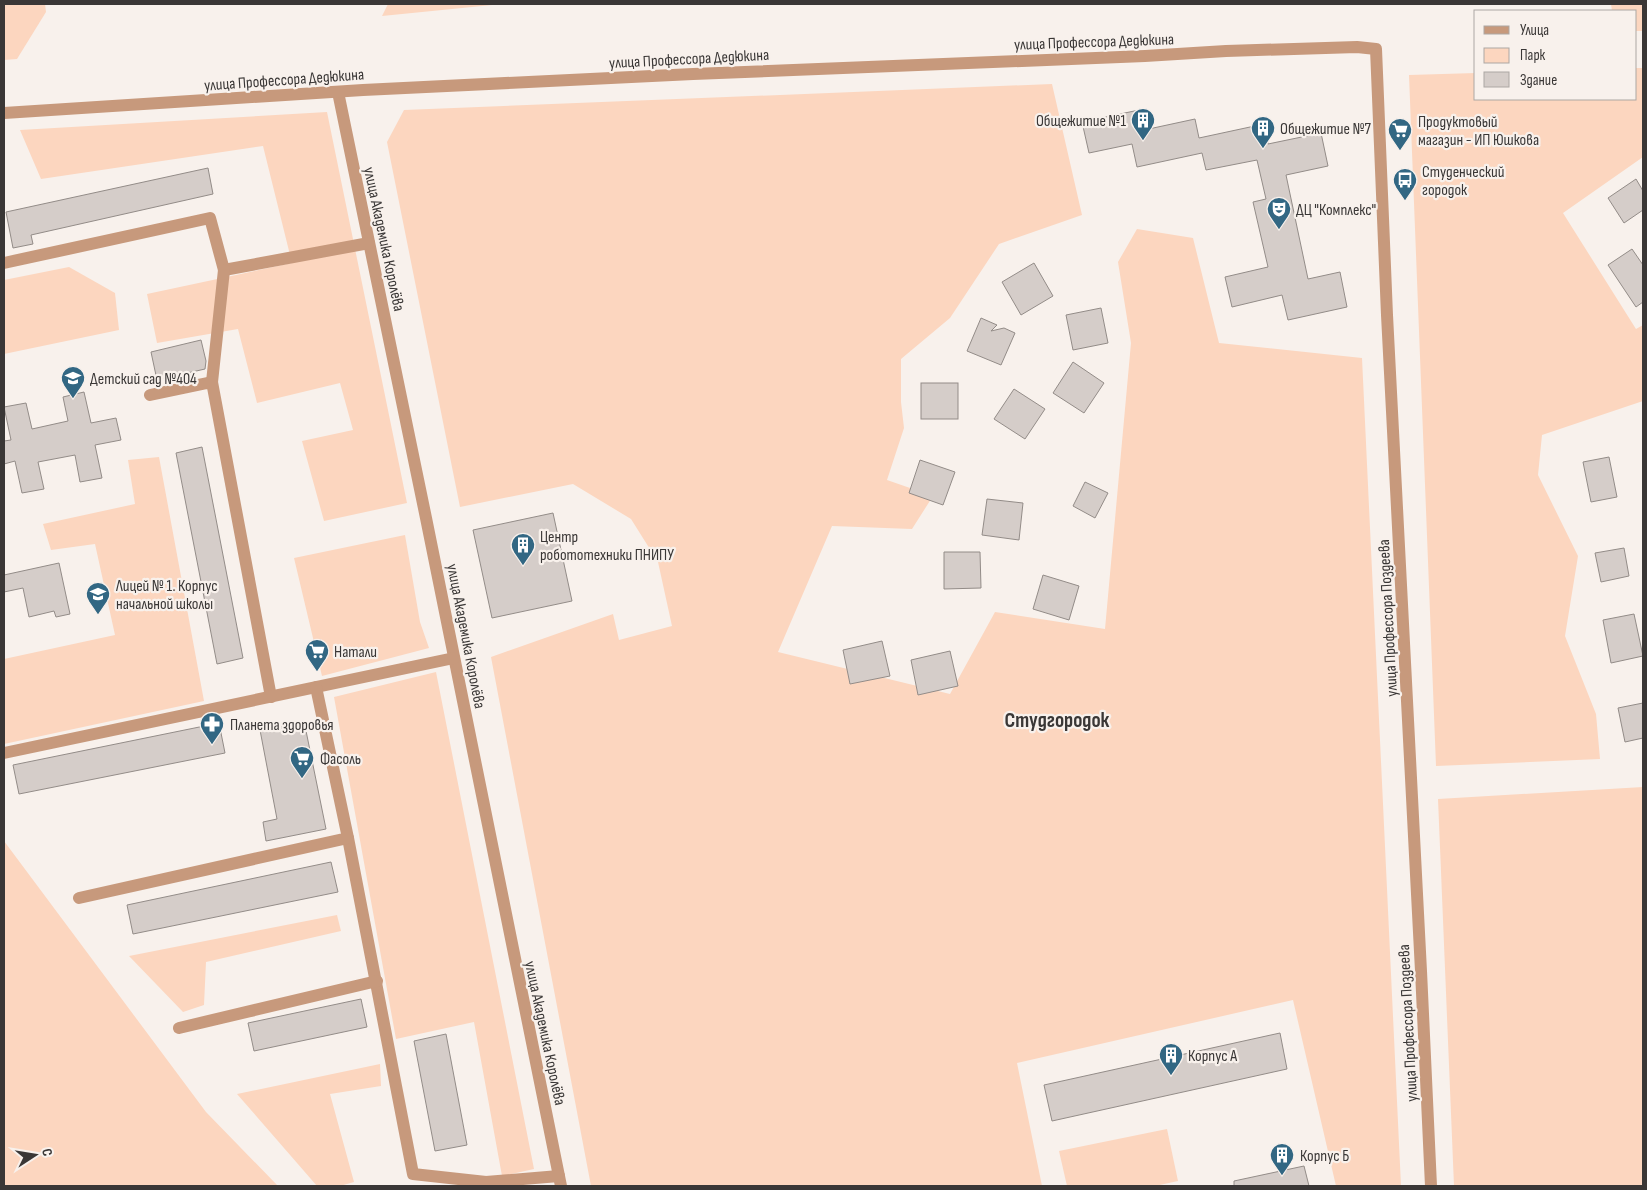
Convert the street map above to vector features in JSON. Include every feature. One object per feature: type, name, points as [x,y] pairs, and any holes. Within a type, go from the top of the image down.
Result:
[{"type":"street","name":"улица Профессора Дедюкина","points":[[4,113],[338,92],[693,74],[1145,56],[1226,51],[1357,47],[1376,49]]},
{"type":"street","name":"улица Профессора Поздеева","points":[[1376,49],[1387,315],[1421,971],[1430,1186]]},
{"type":"street","name":"улица Академика Королёва","points":[[338,92],[560,1181]]},
{"type":"street","points":[[4,263],[210,218],[224,270],[212,382],[271,697]]},
{"type":"street","points":[[224,270],[368,243]]},
{"type":"street","points":[[150,395],[212,382]]},
{"type":"street","points":[[4,753],[454,658]]},
{"type":"street","points":[[316,687],[377,981],[413,1174],[486,1182],[560,1181]]},
{"type":"street","points":[[79,898],[348,838]]},
{"type":"street","points":[[179,1028],[377,981]]},
{"type":"green space","points":[[4,4],[45,4],[46,12],[17,59],[4,60]]},
{"type":"green space","points":[[388,4],[502,4],[382,16]]},
{"type":"green space","points":[[1611,4],[1643,4],[1643,31],[1637,31],[1637,10],[1612,10]]},
{"type":"green space","points":[[1637,68],[1643,68],[1643,157],[1563,213],[1636,329],[1643,325],[1643,401],[1542,435],[1538,475],[1578,556],[1565,636],[1596,714],[1600,759],[1436,766],[1409,75],[1474,73],[1474,100],[1637,100]]},
{"type":"green space","points":[[1052,84],[1082,215],[999,244],[950,318],[901,359],[901,402],[904,428],[887,480],[933,496],[912,529],[832,526],[778,652],[950,694],[995,612],[1105,629],[1131,343],[1118,262],[1137,229],[1193,238],[1219,343],[1362,358],[1401,1186],[1336,1186],[1293,1000],[1017,1063],[1042,1186],[591,1186],[491,657],[613,614],[619,640],[672,626],[658,562],[631,519],[573,484],[460,507],[387,142],[404,110]]},
{"type":"green space","points":[[327,112],[407,503],[324,521],[302,441],[353,430],[340,383],[257,403],[238,329],[157,343],[147,294],[292,263],[263,146],[41,179],[20,130]]},
{"type":"green space","points":[[69,267],[115,293],[119,330],[4,354],[4,280]]},
{"type":"green space","name":"Лицей № 1. Корпус начальной школы","points":[[159,457],[204,701],[4,744],[4,659],[115,635],[95,544],[51,550],[43,524],[135,504],[128,460]]},
{"type":"green space","points":[[405,535],[420,622],[429,648],[322,676],[294,558]]},
{"type":"green space","points":[[436,672],[534,1169],[502,1176],[474,1022],[396,1039],[334,697]]},
{"type":"green space","points":[[1643,787],[1643,1186],[1454,1186],[1438,799]]},
{"type":"green space","points":[[4,841],[206,1112],[278,1186],[4,1186]]},
{"type":"green space","points":[[337,915],[341,931],[206,962],[204,1005],[183,1012],[129,956]]},
{"type":"green space","points":[[380,1064],[381,1086],[330,1094],[354,1182],[340,1186],[317,1186],[237,1094]]},
{"type":"green space","points":[[1167,1129],[1178,1181],[1155,1186],[1067,1186],[1059,1151]]},
{"type":"building","points":[[1139,110],[1144,130],[1195,119],[1199,138],[1264,124],[1268,144],[1321,133],[1328,166],[1286,175],[1308,279],[1340,272],[1347,307],[1288,320],[1282,295],[1232,307],[1225,277],[1268,267],[1253,202],[1266,199],[1257,160],[1206,170],[1202,153],[1137,167],[1132,144],[1089,153],[1082,122]]},
{"type":"building","points":[[208,168],[213,194],[31,235],[33,244],[13,248],[6,212]]},
{"type":"building","points":[[1636,179],[1643,191],[1643,210],[1624,223],[1608,198]]},
{"type":"building","points":[[1632,249],[1643,265],[1643,302],[1636,307],[1608,265]]},
{"type":"building","points":[[1034,263],[1053,296],[1021,315],[1002,282]]},
{"type":"building","points":[[1101,308],[1108,343],[1073,350],[1066,315]]},
{"type":"building","points":[[981,318],[997,325],[991,331],[1004,328],[1015,333],[1001,365],[967,351]]},
{"type":"building","points":[[201,340],[206,361],[205,369],[157,380],[151,352]]},
{"type":"building","points":[[1073,362],[1104,383],[1084,413],[1053,393]]},
{"type":"building","points":[[921,383],[958,383],[958,419],[921,419]]},
{"type":"building","points":[[1014,389],[1045,409],[1025,439],[994,419]]},
{"type":"building","points":[[84,392],[91,423],[116,418],[121,440],[95,445],[102,478],[80,482],[75,455],[38,462],[44,489],[22,493],[15,461],[4,464],[4,441],[11,440],[4,407],[26,403],[32,429],[68,421],[63,397]]},
{"type":"building","points":[[202,447],[243,658],[217,664],[176,453]]},
{"type":"building","points":[[1609,457],[1617,497],[1591,502],[1583,462]]},
{"type":"building","points":[[920,460],[955,472],[943,505],[909,493]]},
{"type":"building","points":[[1085,482],[1108,493],[1095,518],[1073,506]]},
{"type":"building","points":[[987,499],[1023,503],[1019,540],[982,535]]},
{"type":"building","name":"Центр робототехники ПНИПУ","points":[[553,513],[572,601],[492,618],[473,530]]},
{"type":"building","points":[[1624,548],[1629,576],[1601,582],[1595,553]]},
{"type":"building","points":[[944,552],[980,552],[981,588],[944,589]]},
{"type":"building","points":[[59,563],[70,614],[56,617],[54,611],[29,617],[23,588],[4,592],[4,575]]},
{"type":"building","points":[[1043,575],[1079,586],[1069,620],[1033,609]]},
{"type":"building","points":[[1634,614],[1643,656],[1611,663],[1603,620]]},
{"type":"building","points":[[882,641],[890,676],[850,684],[843,650]]},
{"type":"building","points":[[950,651],[958,686],[918,695],[911,660]]},
{"type":"building","points":[[1643,703],[1643,738],[1625,742],[1618,708]]},
{"type":"building","points":[[304,721],[326,829],[266,841],[263,822],[277,819],[260,730]]},
{"type":"building","points":[[219,723],[225,753],[19,794],[13,765]]},
{"type":"building","points":[[331,862],[338,892],[133,934],[127,905]]},
{"type":"building","points":[[361,999],[367,1027],[254,1051],[248,1023]]},
{"type":"building","name":"Корпус А","points":[[1280,1033],[1287,1069],[1052,1121],[1044,1085]]},
{"type":"building","points":[[446,1034],[467,1145],[435,1151],[414,1041]]},
{"type":"building","name":"Корпус Б","points":[[1304,1166],[1309,1186],[1234,1186],[1234,1181]]},
{"type":"place","name":"Общежитие №1","points":[[1143,141]]},
{"type":"place","name":"Общежитие №7","points":[[1263,149]]},
{"type":"place","name":"Продуктовый магазин - ИП Юшкова","points":[[1400,151]]},
{"type":"place","name":"Студенческий городок","points":[[1405,201]]},
{"type":"place","name":"ДЦ \"Комплекс\"","points":[[1279,230]]},
{"type":"place","name":"Детский сад №404","points":[[73,399]]},
{"type":"place","name":"Центр робототехники ПНИПУ","points":[[523,566]]},
{"type":"place","name":"Лицей № 1. Корпус начальной школы","points":[[98,615]]},
{"type":"place","name":"Натали","points":[[317,672]]},
{"type":"place","name":"Планета здоровья","points":[[212,745]]},
{"type":"place","name":"Фасоль","points":[[302,779]]},
{"type":"place","name":"Корпус А","points":[[1171,1076]]},
{"type":"place","name":"Корпус Б","points":[[1282,1176]]},
{"type":"district","name":"Студгородок","points":[[1057,720]]}]
